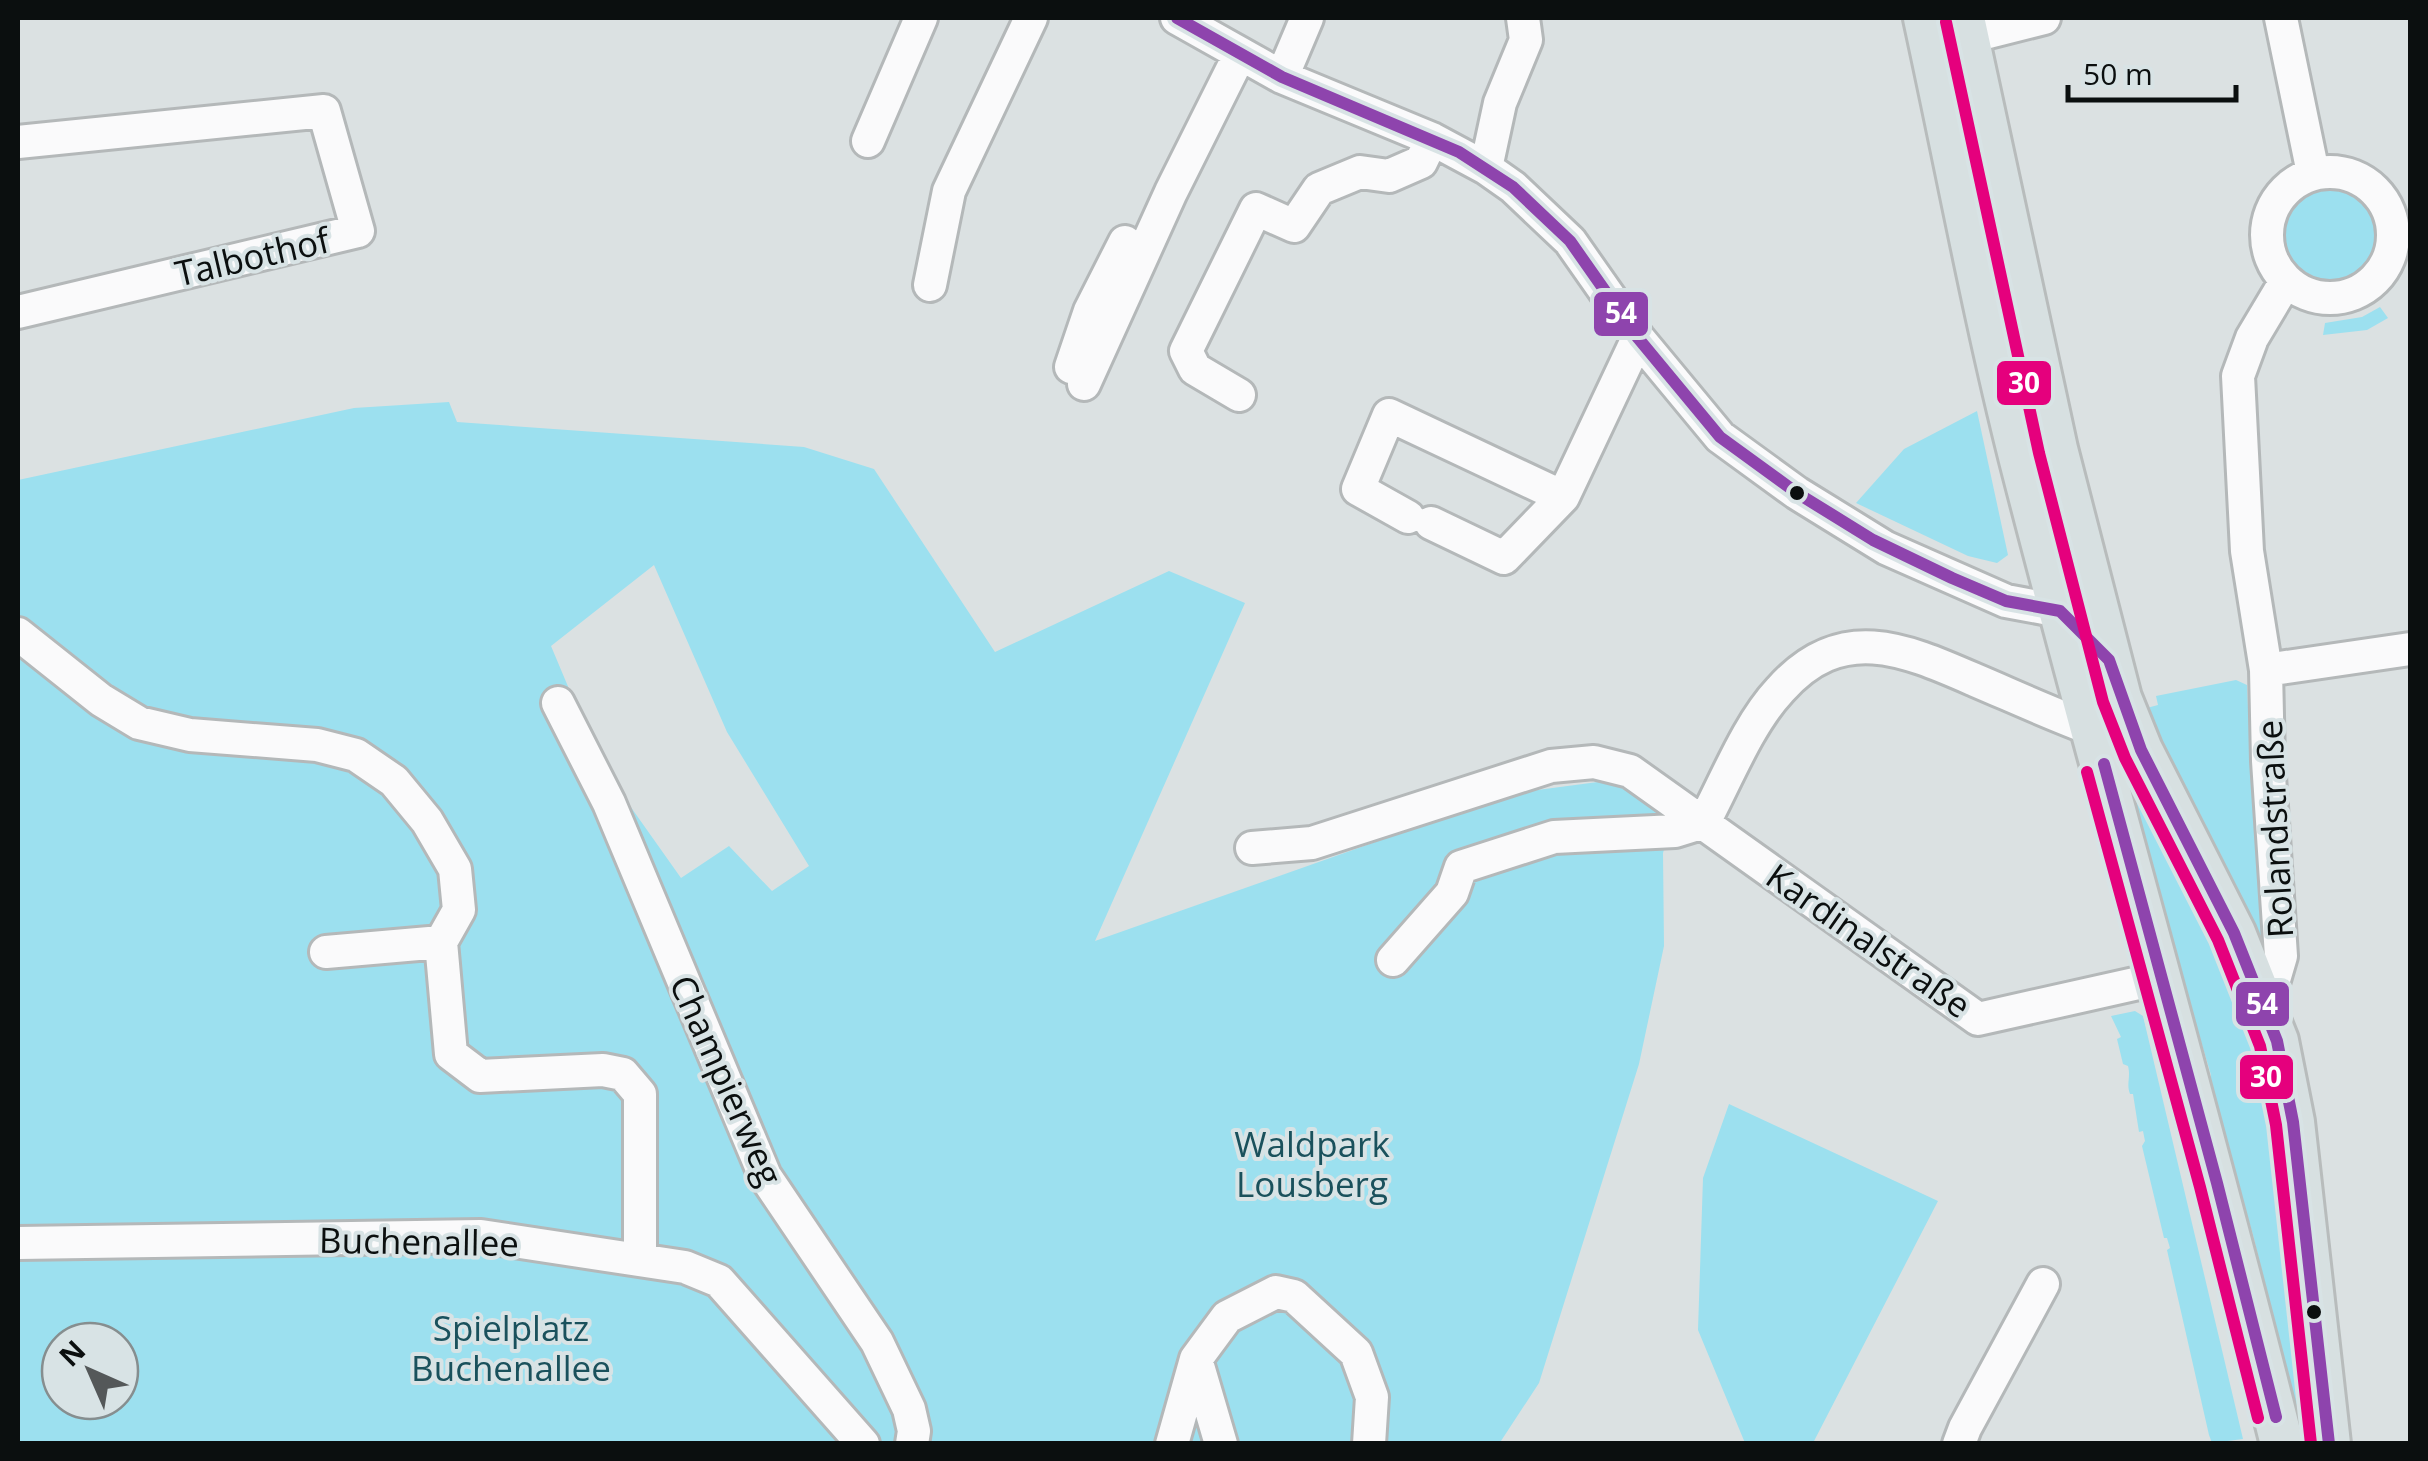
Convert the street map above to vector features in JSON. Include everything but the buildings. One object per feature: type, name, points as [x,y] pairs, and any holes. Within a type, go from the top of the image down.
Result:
[{"type":"main road","points":[[1946,30],[1994,341],[2060,610],[2217,1183],[2282,1444]]},
{"type":"main road","points":[[1946,30],[2096,596],[2109,660],[2141,750],[2234,933],[2277,1041],[2294,1122],[2329,1444]]},
{"type":"street","points":[[868,141],[921,18]]},
{"type":"street","points":[[930,285],[948,191],[1030,18]]},
{"type":"street","points":[[1177,18],[1282,77],[1432,139],[1486,168],[1513,187],[1570,241],[1638,338],[1720,437],[1872,540],[2006,601],[2060,610],[2109,660]]},
{"type":"street","points":[[1282,77],[1307,18]]},
{"type":"street","points":[[1486,168],[1500,103],[1526,40],[1523,18]]},
{"type":"street","points":[[1946,30],[2044,18]]},
{"type":"street","points":[[2280,18],[2313,174]]},
{"type":"street","points":[[1076,377],[1171,192],[1233,51]]},
{"type":"street","name":"Talbothof","points":[[18,142],[324,111],[358,231],[18,312]]},
{"type":"street","points":[[1240,394],[1196,369],[1186,351],[1256,209],[1294,226],[1319,189],[1360,172],[1388,176],[1421,162],[1432,139]]},
{"type":"street","points":[[2331,171],[2364,181],[2387,206],[2402,246],[2378,277],[2352,294],[2322,298],[2286,281],[2274,266],[2267,229],[2272,210],[2296,181],[2331,171]]},
{"type":"street","name":"Rolandstraße","points":[[2266,1007],[2281,956],[2266,670],[2247,551],[2238,376],[2252,338],[2286,281]]},
{"type":"street","points":[[1564,497],[1388,415],[1358,489],[1504,558],[1564,497],[1638,338]]},
{"type":"street","points":[[18,634],[138,723],[190,735],[318,745],[356,756],[394,781],[426,821],[454,869],[459,910],[441,942],[451,1054],[480,1076],[603,1070],[623,1074],[640,1094],[640,1259]]},
{"type":"street","points":[[1393,960],[1452,892],[1460,867],[1554,837],[1674,831],[1704,822],[1765,709],[1780,689],[1802,669],[1852,647],[1876,646],[1914,654],[2095,730]]},
{"type":"street","points":[[2266,670],[2410,649]]},
{"type":"street","name":"Champierweg","points":[[558,703],[608,803],[765,1176],[877,1342],[909,1409],[914,1430],[912,1444]]},
{"type":"street","name":"Kardinalstraße","points":[[1252,848],[1312,843],[1551,766],[1594,762],[1630,771],[1978,1020],[2161,978]]},
{"type":"street","points":[[326,952],[441,942]]},
{"type":"street","name":"Buchenallee","points":[[18,1243],[481,1236],[685,1266],[719,1281],[864,1444]]},
{"type":"street","points":[[1959,1444],[1964,1428],[2043,1284]]},
{"type":"street","points":[[1172,1444],[1196,1359],[1227,1317],[1276,1292],[1294,1296],[1356,1353],[1372,1397],[1369,1444]]},
{"type":"street","points":[[1196,1359],[1221,1444]]},
{"type":"green space","points":[[2329,180],[2350,184],[2367,196],[2379,213],[2383,234],[2379,255],[2367,272],[2350,284],[2329,288],[2308,284],[2291,272],[2279,255],[2275,234],[2279,213],[2291,196],[2308,184]]},
{"type":"green space","points":[[2380,307],[2388,318],[2367,330],[2323,335],[2325,323],[2362,317]]},
{"type":"green space","points":[[449,402],[457,422],[804,447],[874,469],[995,652],[1169,571],[1245,603],[1095,941],[1514,793],[1613,780],[1674,814],[1663,853],[1664,946],[1639,1064],[1539,1383],[1499,1444],[18,1443],[18,480],[354,408]],"holes":[[[654,565],[727,732],[809,866],[772,891],[729,846],[681,878],[601,765],[551,646]]]},
{"type":"green space","points":[[1977,411],[2008,555],[1997,563],[1968,556],[1856,503],[1904,449]]},
{"type":"green space","points":[[2084,647],[2207,915],[2272,1086],[2317,1443],[2304,1443],[2253,1235],[2210,1088],[2211,1075]]},
{"type":"green space","points":[[2236,680],[2247,685],[2248,707],[2257,708],[2272,953],[2264,954],[2143,709],[2158,705],[2156,696]]},
{"type":"green space","points":[[2135,1011],[2143,1016],[2243,1439],[2212,1443],[2209,1435],[2167,1250],[2170,1248],[2164,1238],[2142,1146],[2143,1131],[2139,1132],[2129,1090],[2128,1066],[2123,1064],[2117,1039],[2121,1037],[2111,1016]]},
{"type":"green space","points":[[1729,1104],[1938,1201],[1813,1443],[1745,1443],[1698,1330],[1703,1178]]},
{"type":"transit line","name":"54","points":[[1177,18],[1282,77],[1459,152],[1513,187],[1570,241],[1638,338],[1720,437],[1797,493],[1873,540],[1952,578],[2006,601],[2060,611]]},
{"type":"transit line","name":"30","points":[[1946,22],[2039,453],[2103,702],[2125,758],[2218,940],[2260,1046],[2276,1125],[2311,1444]]},
{"type":"transit line","name":"54","points":[[2060,611],[2109,660],[2141,750],[2234,933],[2277,1041],[2293,1122],[2329,1444]]},
{"type":"transit line","name":"54","points":[[2104,764],[2276,1417]]},
{"type":"transit line","name":"30","points":[[2087,772],[2200,1187],[2258,1418]]},
{"type":"park label","name":"Waldpark Lousberg","points":[[1312,1163]]},
{"type":"park label","name":"Spielplatz Buchenallee","points":[[511,1347]]}]
